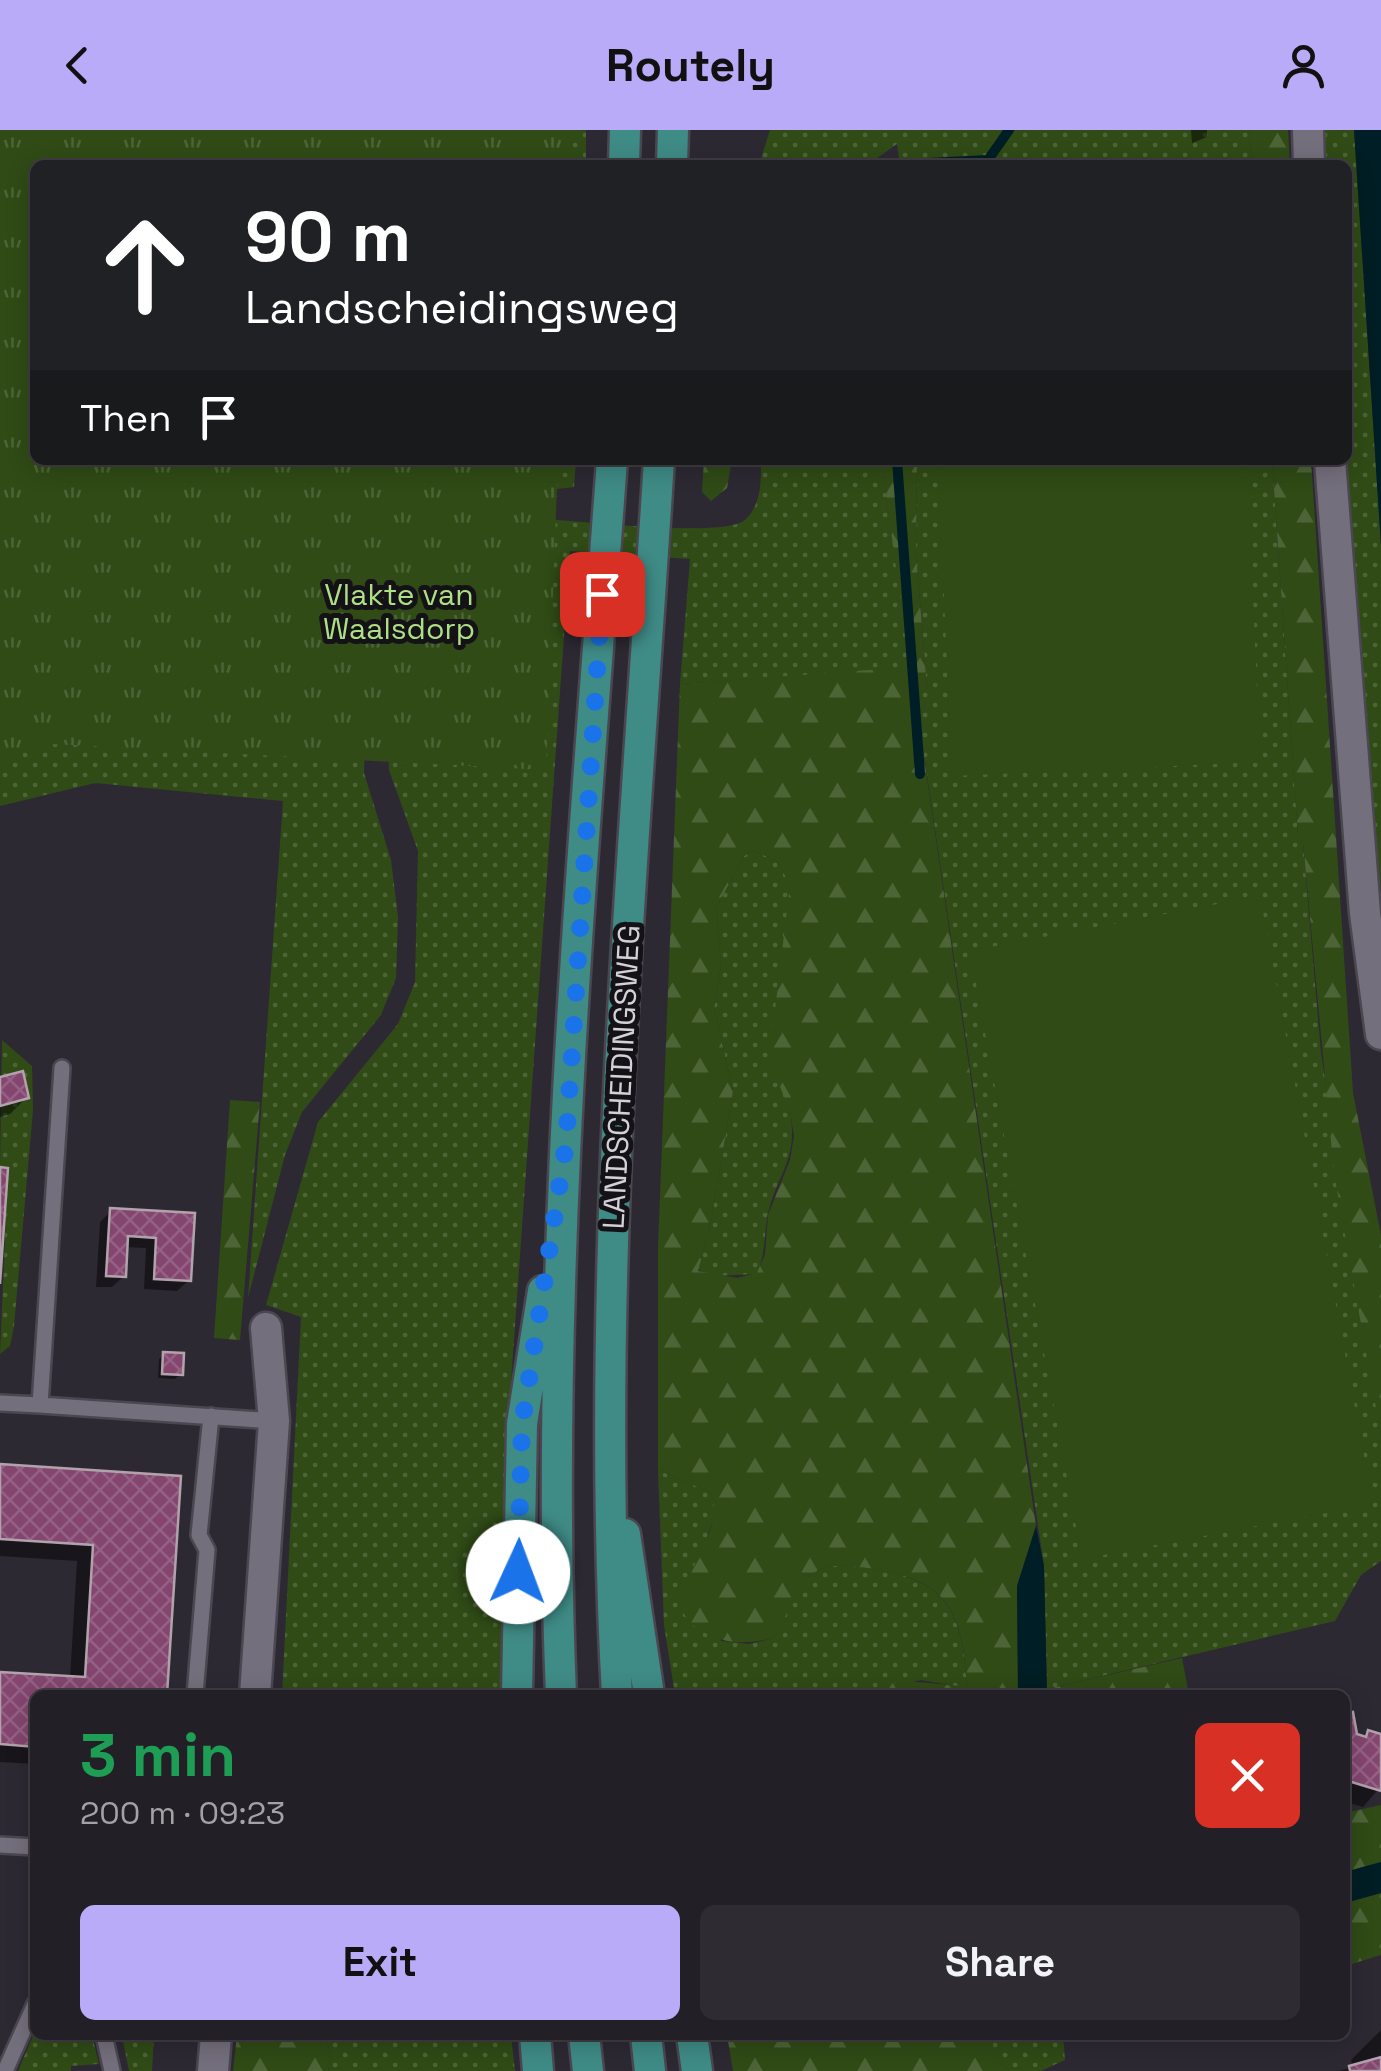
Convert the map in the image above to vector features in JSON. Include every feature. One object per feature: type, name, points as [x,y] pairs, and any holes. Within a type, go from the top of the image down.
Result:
[{"type":"main road","points":[[624,160],[625,130]]},
{"type":"main road","points":[[672,130],[672,160]]},
{"type":"main road","name":"LANDSCHEIDINGSWEG","points":[[561,1690],[556,1480],[566,1144],[612,465]]},
{"type":"main road","name":"LANDSCHEIDINGSWEG","points":[[617,1690],[609,1422],[615,1146],[659,465]]},
{"type":"main road","points":[[517,1690],[522,1424],[566,1144]]},
{"type":"main road","points":[[609,1422],[648,1690]]},
{"type":"main road","points":[[535,2040],[538,2071]]},
{"type":"main road","points":[[585,2040],[588,2071]]},
{"type":"main road","points":[[647,2040],[650,2071]]},
{"type":"main road","points":[[693,2040],[696,2071]]},
{"type":"street","points":[[1308,130],[1310,160]]},
{"type":"street","points":[[1330,465],[1365,914],[1381,1034]]},
{"type":"street","points":[[255,1690],[274,1421],[266,1328]]},
{"type":"street","points":[[213,2071],[216,2040]]},
{"type":"lane","points":[[40,1405],[62,1068]]},
{"type":"lane","points":[[0,1404],[274,1421]]},
{"type":"lane","points":[[196,1690],[207,1550],[199,1535],[211,1416]]},
{"type":"lane","points":[[0,1844],[30,1847]]},
{"type":"lane","points":[[4,2071],[30,2015]]},
{"type":"lane","points":[[105,2040],[112,2071]]},
{"type":"green space","name":"Vlakte van Waalsdorp","points":[[0,130],[586,130],[586,160],[30,160],[30,465],[576,465],[574,487],[540,491],[366,696],[364,773],[391,860],[398,917],[396,978],[381,1015],[302,1112],[285,1155],[248,1298],[283,801],[95,783],[0,806]]},
{"type":"green space","name":"Vlakte van Waalsdorp","points":[[0,130],[571,130],[570,160],[30,160],[30,465],[558,465],[546,770],[52,744],[0,759]]},
{"type":"green space","points":[[770,130],[1249,130],[1252,160],[899,160],[897,144],[874,160],[761,160]]},
{"type":"green space","points":[[1249,130],[1288,130],[1290,160],[1252,160]]},
{"type":"green space","points":[[1318,130],[1354,130],[1381,545],[1381,1042],[1339,465],[1352,465],[1352,160],[1320,160]]},
{"type":"green space","points":[[704,465],[731,465],[727,488],[711,501],[702,492]]},
{"type":"green space","points":[[761,465],[882,465],[911,668],[680,684],[690,559],[570,551],[511,1382],[507,1690],[282,1690],[301,1317],[266,1305],[318,1122],[398,1024],[415,982],[418,851],[389,770],[386,697],[537,519],[710,528],[746,519],[760,491]]},
{"type":"green space","points":[[882,465],[917,465],[916,553],[927,688],[916,702],[1036,1526],[1017,1586],[1018,1690],[873,1690],[901,1682],[967,1687],[961,1639],[948,1605],[920,1582],[900,1575],[848,1566],[821,1569],[805,1581],[774,1638],[756,1641],[722,1640],[705,1633],[688,1620],[682,1605],[714,1511],[710,1492],[658,1470],[658,1247],[680,684],[910,667]],"holes":[[[753,850],[778,862],[790,885],[769,1060],[790,1111],[794,1136],[790,1160],[768,1215],[765,1254],[757,1273],[737,1278],[698,1271],[711,1222],[733,1091],[714,1008],[721,966],[716,908],[744,856]]]},
{"type":"green space","points":[[917,465],[1272,465],[1298,835],[1303,843],[1321,1053],[1381,1436],[1381,1561],[1361,1575],[1335,1621],[1047,1689],[1044,1566],[916,701],[927,688],[916,553]]},
{"type":"green space","points":[[938,465],[1247,465],[1260,762],[952,776]]},
{"type":"green space","points":[[1272,465],[1311,465],[1353,1093],[1381,1235],[1381,1436],[1334,1173],[1303,843],[1298,836]]},
{"type":"green space","points":[[753,850],[778,862],[790,884],[791,1144],[767,1219],[757,1274],[714,1276],[698,1270],[711,1222],[733,1091],[714,1008],[721,966],[716,908],[744,856]]},
{"type":"green space","points":[[1260,896],[1373,1504],[1082,1559],[970,951]]},
{"type":"green space","points":[[2,1040],[32,1066],[33,1110],[14,1326],[10,1346],[0,1354],[8,1169],[0,1168]]},
{"type":"green space","points":[[230,1100],[260,1102],[240,1340],[214,1338]]},
{"type":"green space","points":[[658,1470],[710,1492],[714,1514],[706,1545],[706,1566],[721,1641],[749,1644],[774,1638],[805,1581],[821,1569],[840,1565],[875,1569],[920,1582],[948,1606],[961,1640],[967,1688],[921,1680],[882,1690],[674,1690],[664,1625]]},
{"type":"green space","points":[[1182,1658],[1188,1690],[1047,1690]]},
{"type":"green space","points":[[1381,1805],[1381,1862],[1350,1871],[1350,1812]]},
{"type":"green space","points":[[1381,1893],[1381,1955],[1350,1964],[1350,1902]]},
{"type":"green space","points":[[31,2040],[93,2040],[99,2064],[71,2066],[71,2071],[18,2071]]},
{"type":"green space","points":[[154,2040],[152,2071],[129,2071],[123,2041]]},
{"type":"green space","points":[[236,2040],[326,2040],[331,2056],[328,2071],[233,2071]]},
{"type":"green space","points":[[326,2040],[512,2040],[515,2071],[328,2071],[331,2056]]},
{"type":"green space","points":[[728,2040],[993,2040],[993,2053],[1009,2071],[733,2071]]},
{"type":"green space","points":[[993,2040],[1063,2040],[1065,2060],[1041,2071],[1009,2071],[993,2053]]},
{"type":"water","points":[[1354,130],[1381,130],[1381,545]]},
{"type":"water","points":[[1036,1526],[1044,1566],[1047,1690],[1018,1690],[1017,1586]]},
{"type":"water","points":[[1381,1862],[1381,1893],[1350,1902],[1350,1871]]},
{"type":"building","points":[[23,1071],[29,1098],[0,1106],[0,1077]]},
{"type":"building","points":[[0,1167],[8,1168],[0,1284]]},
{"type":"building","points":[[110,1208],[195,1213],[191,1281],[154,1279],[156,1238],[128,1236],[126,1277],[106,1276]]},
{"type":"building","points":[[163,1352],[184,1353],[183,1375],[162,1374]]},
{"type":"building","points":[[0,1464],[181,1476],[167,1690],[30,1690],[30,1747],[0,1744],[0,1672],[85,1677],[93,1545],[0,1539]]},
{"type":"building","points":[[1350,1712],[1357,1734],[1366,1737],[1368,1730],[1381,1734],[1381,1791],[1350,1782]]},
{"type":"building","points":[[1381,2057],[1381,2071],[1350,2071],[1349,2066]]},
{"type":"waterway","points":[[988,160],[1009,130]]},
{"type":"waterway","points":[[897,465],[920,774]]},
{"type":"route","points":[[518,1572],[522,1424],[566,1144],[602,594]]}]
